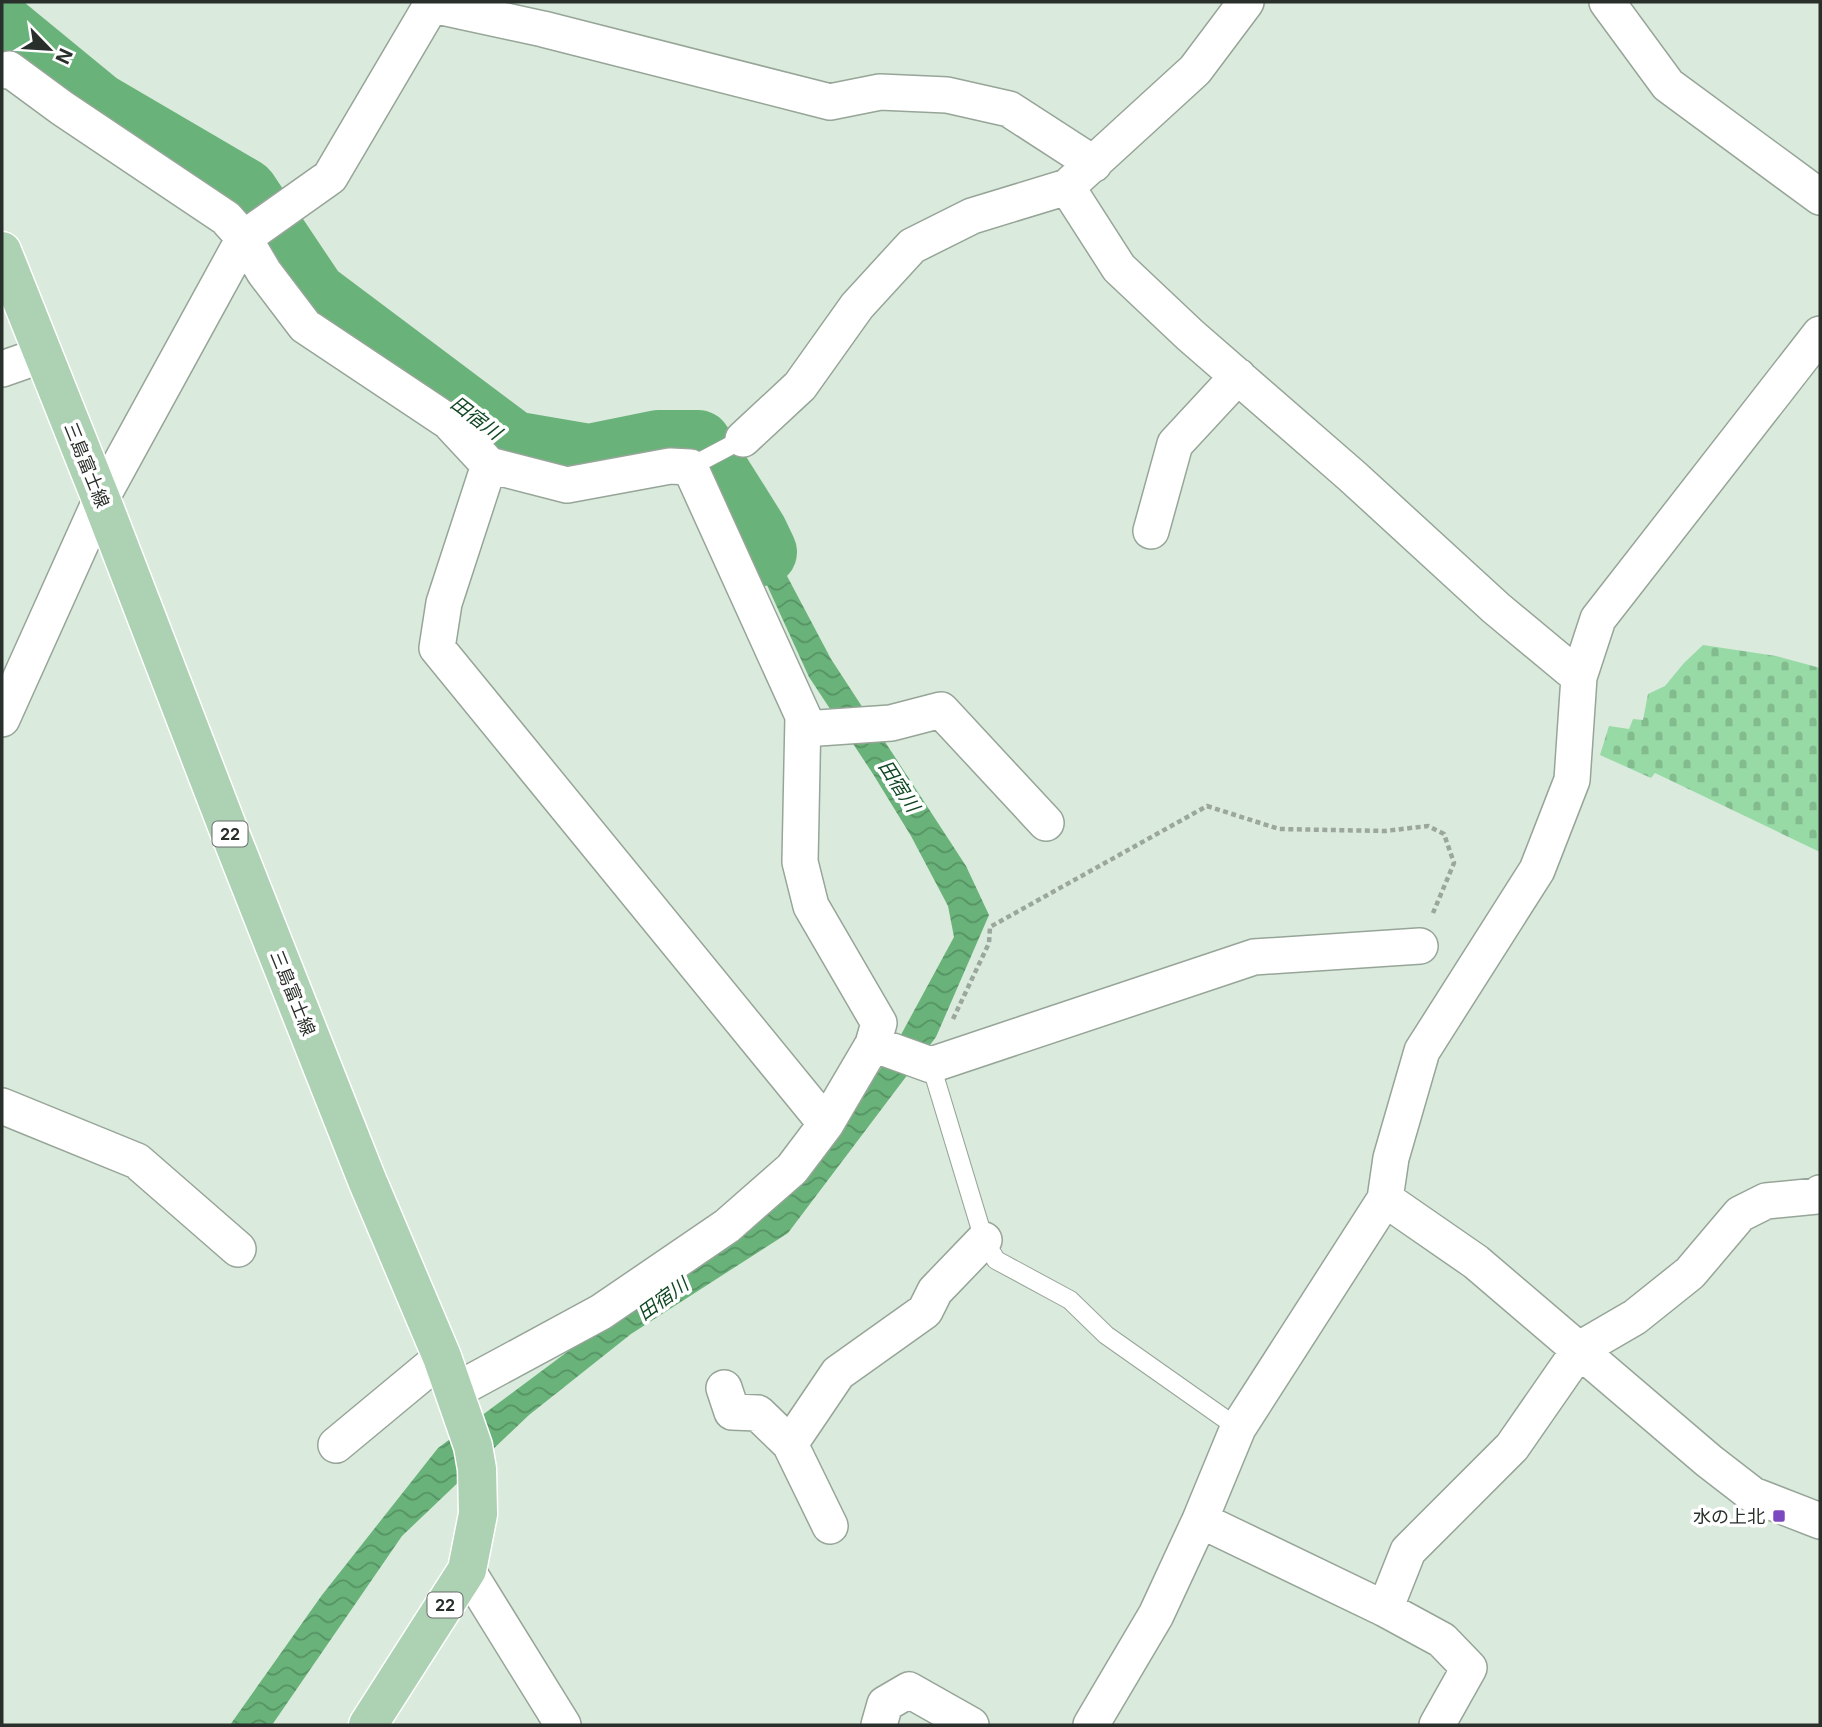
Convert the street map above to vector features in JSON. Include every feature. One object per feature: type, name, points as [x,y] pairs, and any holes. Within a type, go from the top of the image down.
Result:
[{"type":"main road","name":"三島富士線","points":[[2,251],[102,499],[362,1168],[453,1387],[473,1446],[477,1469],[478,1514],[467,1570],[368,1725]]},
{"type":"street","points":[[743,439],[800,386],[858,306],[912,246],[972,216],[1067,187],[1195,70],[1246,2]]},
{"type":"street","points":[[1607,2],[1668,85],[1820,197]]},
{"type":"street","points":[[2,719],[102,499],[244,238],[330,177],[432,3],[831,102],[880,92],[947,95],[1009,109],[1094,164]]},
{"type":"street","points":[[2,71],[9,69],[62,108],[226,218],[244,238],[264,272],[305,326],[449,422],[489,465],[567,485],[670,466],[690,467],[803,716],[812,729],[800,862],[811,906],[879,1023],[873,1044],[826,1124],[792,1169],[727,1226],[601,1312],[336,1445]]},
{"type":"street","points":[[1067,187],[1119,268],[1352,475],[1496,608],[1579,677]]},
{"type":"street","points":[[2,369],[42,355]]},
{"type":"street","points":[[1091,1725],[1156,1615],[1200,1520],[1238,1428],[1385,1199],[1391,1158],[1422,1051],[1537,870],[1572,780],[1579,677],[1598,619],[1814,356]]},
{"type":"street","points":[[1151,531],[1175,444],[1238,376]]},
{"type":"street","points":[[489,465],[444,603],[437,648],[826,1124]]},
{"type":"street","points":[[812,729],[891,723],[941,710],[1046,823]]},
{"type":"street","points":[[873,1044],[928,1064],[1254,957],[1420,946]]},
{"type":"street","points":[[2,1106],[137,1161],[238,1249]]},
{"type":"street","points":[[1385,1609],[1408,1551],[1512,1447],[1580,1349],[1635,1317],[1690,1273],[1740,1214],[1766,1201],[1817,1196],[1820,1193]]},
{"type":"street","points":[[1385,1199],[1476,1262],[1709,1461],[1753,1495],[1820,1521]]},
{"type":"street","points":[[790,1444],[838,1373],[925,1311],[934,1292],[984,1240]]},
{"type":"street","points":[[724,1388],[733,1412],[758,1413],[790,1444],[830,1526]]},
{"type":"street","points":[[1200,1520],[1385,1609],[1442,1640],[1469,1668],[1437,1725]]},
{"type":"street","points":[[467,1570],[563,1725]]},
{"type":"street","points":[[879,1725],[885,1704],[909,1690],[971,1725]]},
{"type":"lane","points":[[690,467],[743,439]]},
{"type":"lane","points":[[928,1064],[984,1240],[996,1260],[1070,1300],[1106,1335],[1238,1428]]},
{"type":"path","points":[[928,1064],[989,943],[990,928],[1207,806],[1279,829],[1385,831],[1428,826],[1444,834],[1454,863],[1420,946]]},
{"type":"green space","points":[[1703,645],[1776,656],[1820,668],[1820,852],[1655,773],[1651,778],[1600,755],[1609,726],[1629,729],[1633,719],[1643,720],[1648,694],[1665,686]]},
{"type":"water","points":[[702,432],[725,452],[831,659],[966,866],[989,915],[936,1037],[788,1233],[631,1334],[529,1415],[402,1536],[272,1725],[230,1725],[322,1595],[438,1448],[809,1172],[890,1055],[954,937],[948,906],[911,836],[809,677],[713,467],[693,451],[633,464],[558,464],[515,453],[525,437],[594,451],[657,437]]},
{"type":"waterway","name":"田宿川","points":[[2,28],[97,106],[244,192],[313,295],[513,445],[589,458],[658,444],[698,444],[763,552]]},
{"type":"place","name":"水の上北","points":[[1779,1516]]}]
